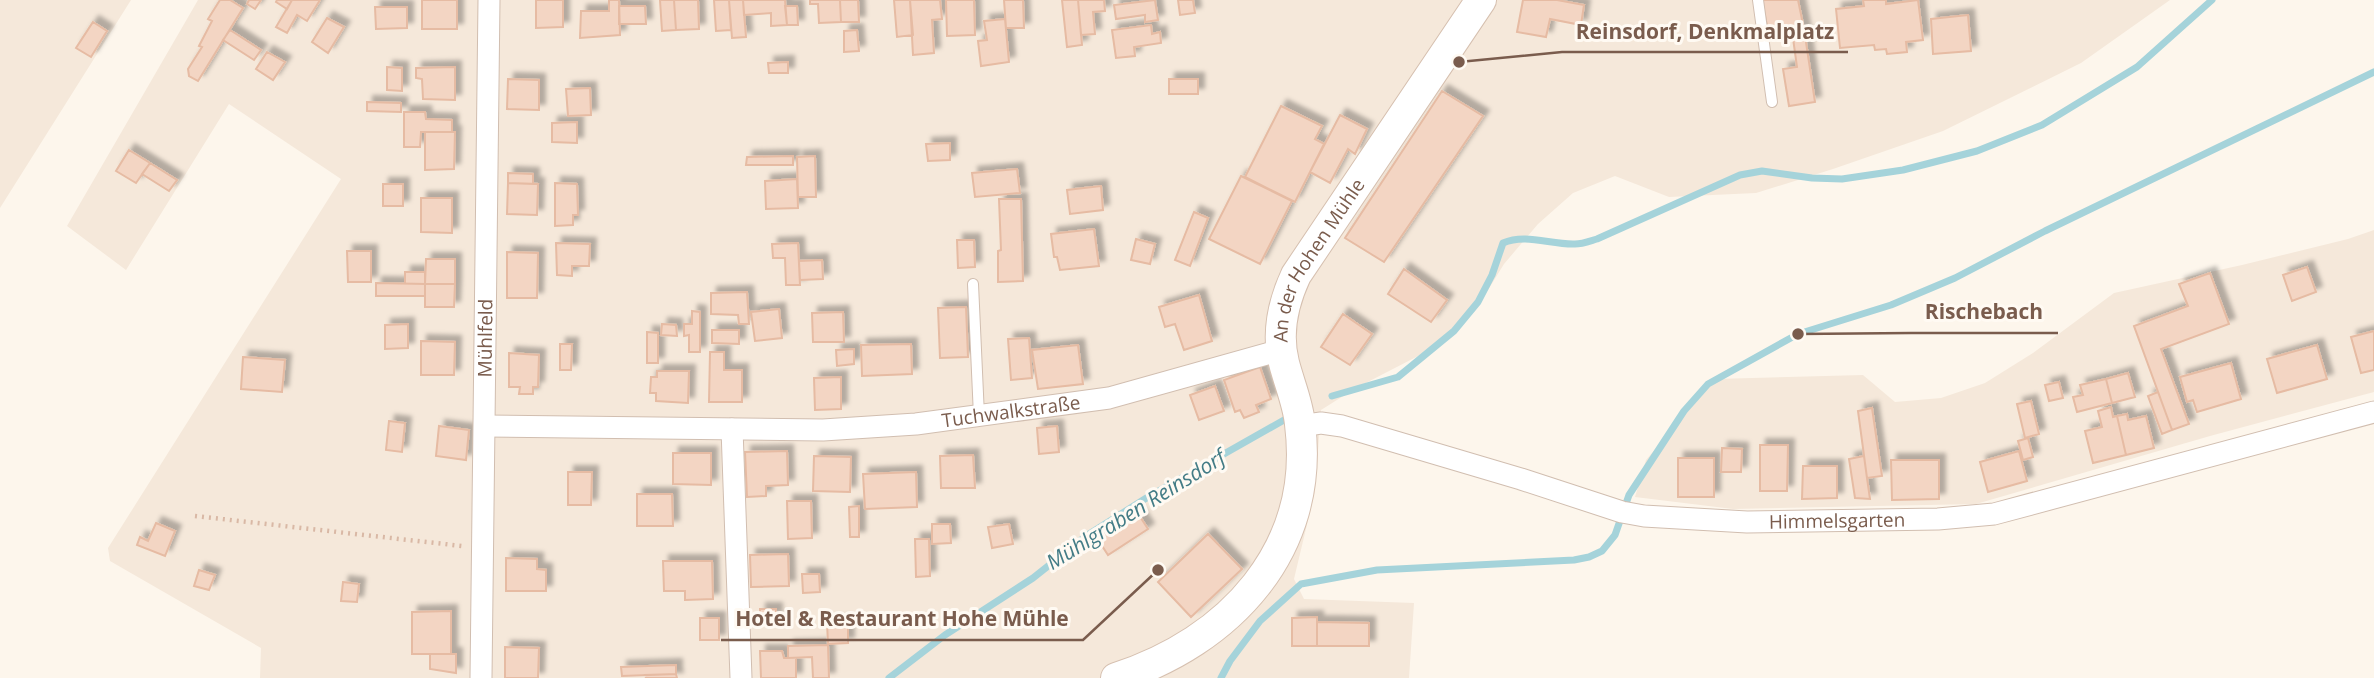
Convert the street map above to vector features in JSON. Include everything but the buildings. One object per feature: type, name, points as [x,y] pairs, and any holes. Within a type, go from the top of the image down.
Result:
[{"type":"street","name":"Mühlfeld","points":[[481,678],[489,0]]},
{"type":"street","name":"An der Hohen Mühle","points":[[1116,678],[1169,656],[1209,632],[1242,603],[1264,577],[1282,544],[1295,508],[1301,469],[1300,426],[1281,350],[1282,312],[1296,275],[1481,0]]},
{"type":"street","name":"Tuchwalkstraße","points":[[485,426],[823,430],[879,427],[1109,398],[1281,350]]},
{"type":"street","name":"Himmelsgarten","points":[[1300,426],[1321,423],[1342,426],[1599,505],[1644,516],[1747,522],[1938,519],[1994,514],[2374,412]]},
{"type":"street","points":[[732,429],[741,678]]},
{"type":"lane","points":[[1758,0],[1772,102]]},
{"type":"lane","points":[[973,284],[979,416]]},
{"type":"path","points":[[195,516],[484,547]]},
{"type":"shaded area","points":[[0,0],[131,0],[0,208]]},
{"type":"shaded area","points":[[198,0],[2170,0],[2081,63],[1943,131],[1833,169],[1756,193],[1669,197],[1615,176],[1573,193],[1538,224],[1504,264],[1475,311],[1424,353],[1356,388],[1321,410],[1315,491],[1294,579],[1304,599],[1414,603],[1409,678],[260,678],[261,648],[110,561],[108,548],[341,179],[229,104],[126,270],[67,226]]},
{"type":"shaded area","points":[[2374,230],[2374,392],[1976,504],[1733,509],[1635,497],[1646,460],[1715,379],[1863,375],[1895,402],[1941,398],[1985,383],[2033,353],[2114,293],[2242,265]]},
{"type":"waterway","name":"Mühlgraben Reinsdorf","points":[[1332,396],[1398,377],[1454,331],[1478,302],[1492,275],[1503,243],[1521,239],[1578,244],[1597,239],[1740,175],[1762,171],[1842,179],[1903,170],[1977,151],[2042,125],[2137,67],[2212,0]]},
{"type":"waterway","points":[[1221,678],[1230,661],[1260,621],[1301,584],[1377,570],[1574,560],[1602,551],[1615,535],[1629,495],[1684,411],[1708,384],[1798,334],[1891,305],[1955,278],[2045,231],[2374,72]]},
{"type":"waterway","name":"Mühlgraben Reinsdorf","points":[[889,678],[945,635],[1033,578],[1086,536],[1148,497],[1284,420]]},
{"type":"place","name":"Reinsdorf, Denkmalplatz","points":[[1459,62]]},
{"type":"place","name":"Rischebach","points":[[1798,334]]},
{"type":"place","name":"Hotel & Restaurant Hohe Mühle","points":[[1158,570]]}]
